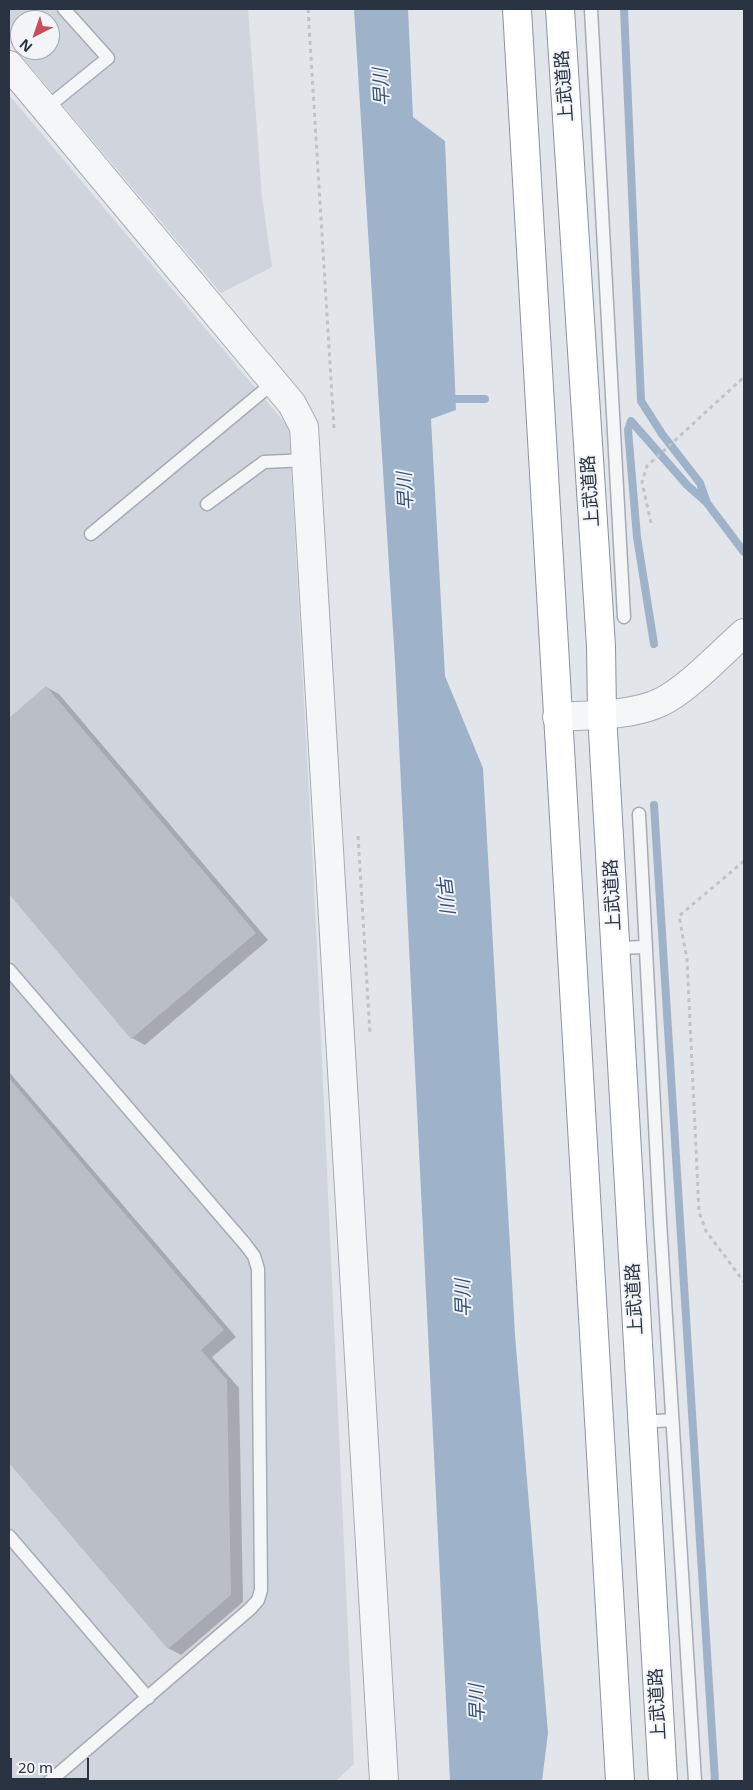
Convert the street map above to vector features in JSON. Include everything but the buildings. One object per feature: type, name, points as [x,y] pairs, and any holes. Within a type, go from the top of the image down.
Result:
[{"type":"highway","points":[[517,9],[620,1781]]},
{"type":"highway","name":"上武道路","points":[[560,9],[590,270],[602,714],[663,1781]]},
{"type":"street","points":[[9,65],[273,382],[299,416],[304,427],[384,1781]]},
{"type":"street","points":[[557,717],[638,709],[662,702],[744,633]]},
{"type":"lane","points":[[45,109],[108,58],[64,9]]},
{"type":"lane","points":[[591,9],[590,270],[624,617]]},
{"type":"lane","points":[[91,534],[273,382]]},
{"type":"lane","points":[[207,504],[264,462],[307,460]]},
{"type":"lane","points":[[639,814],[645,947],[694,1781]]},
{"type":"lane","points":[[616,948],[645,947]]},
{"type":"lane","points":[[9,970],[245,1244],[254,1256],[258,1269],[261,1590],[258,1600],[148,1698],[50,1781]]},
{"type":"lane","points":[[642,1422],[672,1420]]},
{"type":"lane","points":[[9,1536],[148,1698]]},
{"type":"path","points":[[651,523],[642,482],[646,466],[744,377]]},
{"type":"path","points":[[744,861],[680,916],[687,959],[699,1212],[706,1231],[744,1282]]},
{"type":"shaded area","points":[[9,9],[248,9],[262,197],[272,267],[221,293],[25,60],[60,60],[60,10],[10,10],[10,42]]},
{"type":"shaded area","points":[[9,95],[289,428],[314,886],[354,1764],[336,1781],[9,1781]]},
{"type":"water","name":"早川","points":[[354,9],[408,9],[413,117],[445,141],[456,410],[431,419],[445,676],[483,768],[515,1335],[548,1733],[542,1781],[450,1781],[395,662]]},
{"type":"waterway","points":[[624,9],[641,401],[662,434],[700,483],[707,503],[744,552]]},
{"type":"waterway","points":[[447,399],[485,399]]},
{"type":"waterway","points":[[654,644],[637,537],[628,430],[631,421],[687,485],[705,501]]},
{"type":"waterway","points":[[654,805],[715,1781]]}]
